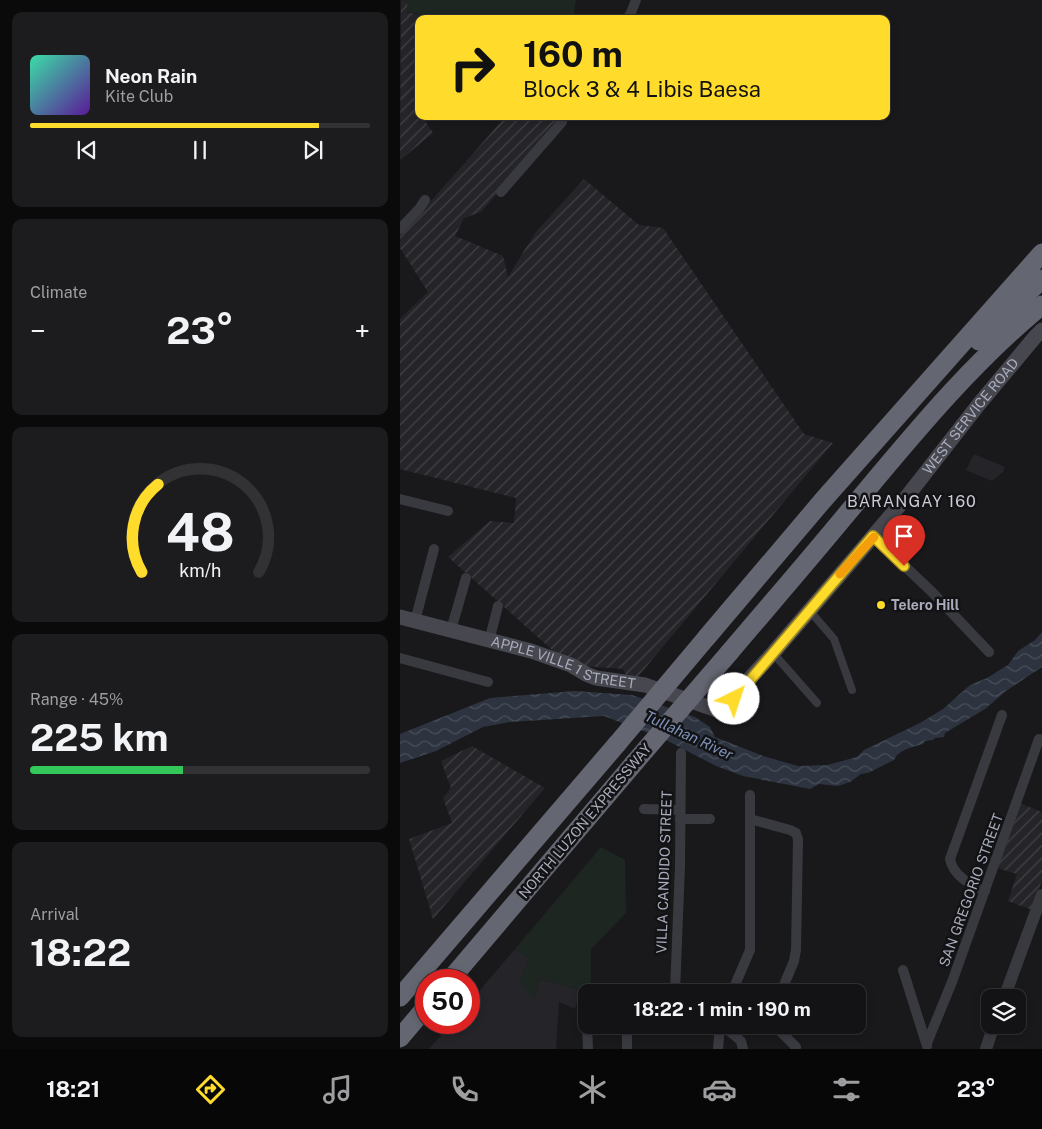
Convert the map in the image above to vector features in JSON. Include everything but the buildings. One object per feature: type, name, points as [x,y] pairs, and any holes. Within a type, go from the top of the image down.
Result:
[{"type":"highway","name":"NORTH LUZON EXPRESSWAY","points":[[400,997],[824,499],[1042,253]]},
{"type":"highway","name":"NORTH LUZON EXPRESSWAY","points":[[896,419],[1042,280]]},
{"type":"highway","name":"NORTH LUZON EXPRESSWAY","points":[[459,969],[913,434],[977,363],[1042,305]]},
{"type":"highway","points":[[400,1038],[415,1020]]},
{"type":"main road","name":"WEST SERVICE ROAD","points":[[725,708],[873,536],[979,404],[1042,330]]},
{"type":"main road","name":"APPLE VILLE 1 STREET","points":[[407,619],[531,651],[571,665],[596,678],[645,685],[713,708],[720,710],[725,708]]},
{"type":"street","points":[[630,15],[636,0]]},
{"type":"street","points":[[500,192],[562,120]]},
{"type":"street","points":[[400,229],[425,200]]},
{"type":"street","points":[[400,499],[448,511]]},
{"type":"street","points":[[873,536],[932,592],[989,652]]},
{"type":"street","points":[[407,619],[434,549]]},
{"type":"street","points":[[451,630],[466,578]]},
{"type":"street","points":[[489,641],[498,606]]},
{"type":"street","points":[[809,610],[834,639],[852,690]]},
{"type":"street","points":[[773,653],[818,704]]},
{"type":"street","points":[[400,658],[488,682]]},
{"type":"street","points":[[986,891],[962,878],[952,866],[950,859],[1002,715]]},
{"type":"street","name":"SAN GREGORIO STREET","points":[[927,1046],[986,891],[1039,739]]},
{"type":"street","name":"VILLA CANDIDO STREET","points":[[674,984],[680,865],[681,753]]},
{"type":"street","points":[[738,984],[750,950],[750,795]]},
{"type":"street","points":[[644,809],[710,819]]},
{"type":"street","points":[[750,820],[790,830],[796,833],[798,839],[796,950],[794,961],[784,984]]},
{"type":"street","points":[[1008,989],[1038,919],[1042,895]]},
{"type":"street","points":[[903,970],[927,1046]]},
{"type":"street","points":[[587,1034],[588,1049]]},
{"type":"street","points":[[627,1034],[627,1049]]},
{"type":"street","points":[[718,1049],[720,1034]]},
{"type":"street","points":[[732,1034],[741,1041],[743,1049]]},
{"type":"street","points":[[783,1034],[796,1047],[795,1049]]},
{"type":"street","points":[[986,1049],[991,1034]]},
{"type":"shaded area","points":[[401,0],[408,2],[407,12],[419,15],[415,15],[415,120],[425,120],[433,133],[400,160]]},
{"type":"shaded area","points":[[401,0],[576,0],[574,15],[422,15],[407,11],[408,2]]},
{"type":"shaded area","points":[[502,120],[559,120],[560,122],[481,212],[464,218],[455,236],[503,256],[508,277],[535,233],[584,179],[639,225],[663,228],[804,434],[833,443],[631,685],[623,669],[583,666],[559,656],[448,557],[490,521],[514,523],[516,498],[400,469],[400,319],[428,292],[400,248],[400,233],[416,218]]},
{"type":"shaded area","points":[[974,454],[1005,467],[1003,472],[992,481],[966,470]]},
{"type":"shaded area","points":[[472,746],[545,788],[433,919],[409,839],[452,823],[443,798],[451,788],[441,761]]},
{"type":"shaded area","points":[[1019,803],[1042,812],[1042,880],[1032,910],[1008,901],[1017,874],[997,868]]},
{"type":"shaded area","points":[[601,847],[625,860],[626,913],[591,949],[591,984],[578,984],[578,989],[540,979],[534,999],[520,981],[529,958],[515,949]]},
{"type":"shaded area","points":[[515,949],[529,958],[534,999],[540,979],[578,989],[578,1000],[575,1009],[559,1002],[556,1049],[429,1049],[442,1034],[480,1034],[480,990]]},
{"type":"water","name":"Tullahan River","points":[[1042,632],[1042,667],[1006,691],[985,709],[945,733],[944,737],[925,741],[923,744],[907,749],[899,753],[894,760],[838,786],[819,784],[810,789],[743,776],[716,766],[664,739],[604,716],[510,722],[483,727],[436,751],[400,763],[400,734],[490,698],[575,691],[632,695],[695,717],[710,727],[715,737],[766,757],[798,766],[827,765],[857,757],[864,750],[920,723],[943,709],[970,685],[987,678],[1008,665],[1018,651],[1035,640]]},
{"type":"slow traffic","points":[[840,574],[874,537]]},
{"type":"place","name":"Telero Hill","points":[[881,605]]},
{"type":"district","name":"BARANGAY 160","points":[[912,501]]},
{"type":"route","points":[[734,699],[873,536],[904,566]]}]
